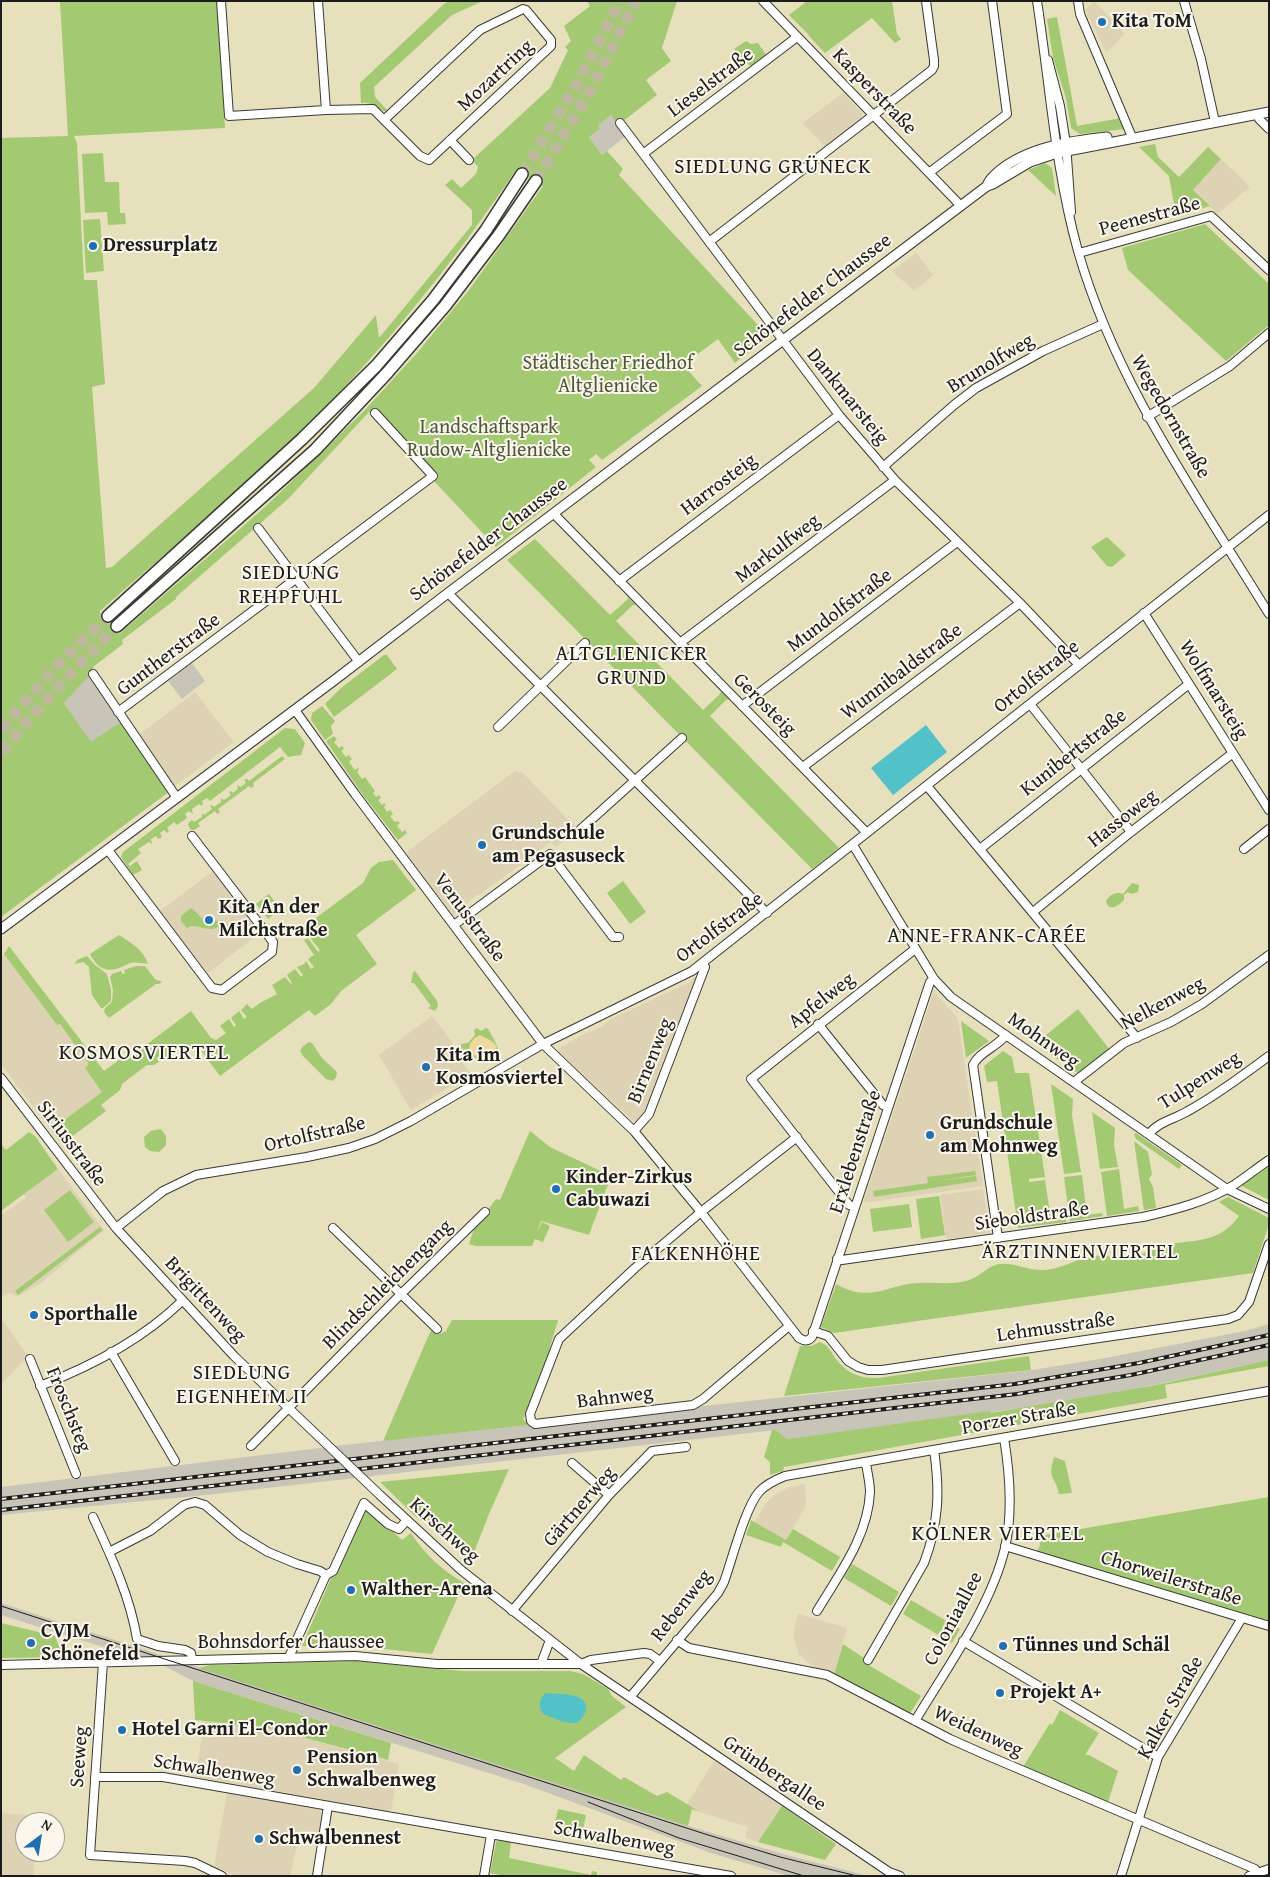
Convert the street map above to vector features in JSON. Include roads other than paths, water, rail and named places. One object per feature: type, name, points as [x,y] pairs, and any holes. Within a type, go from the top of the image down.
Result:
[{"type":"highway","points":[[108,616],[302,439],[376,366],[433,300],[474,245],[522,174]]},
{"type":"highway","points":[[117,626],[315,450],[387,373],[451,298],[536,182]]},
{"type":"main road","name":"Schönefelder Chaussee","points":[[1,929],[295,710],[987,186],[1030,162],[1062,148],[1106,137],[1131,138],[1269,112]]},
{"type":"street","points":[[221,1],[229,116],[326,110],[318,1]]},
{"type":"street","name":"Kasperstraße","points":[[763,1],[961,206]]},
{"type":"street","points":[[709,242],[929,73],[934,66],[926,1]]},
{"type":"street","points":[[930,172],[1007,114],[992,1]]},
{"type":"street","name":"Wegedornstraße","points":[[1037,1],[1044,49],[1060,100],[1065,201],[1079,253],[1104,324],[1122,368],[1147,417],[1269,614]]},
{"type":"street","points":[[1078,1],[1080,14],[1131,138]]},
{"type":"street","points":[[1184,1],[1201,58],[1215,122]]},
{"type":"street","name":"Mozartring","points":[[326,110],[373,109],[425,159],[429,160],[551,46],[551,40],[528,11],[523,10],[480,30],[385,119]]},
{"type":"street","name":"Lieselstraße","points":[[643,154],[798,37]]},
{"type":"street","points":[[1258,114],[1259,119],[1269,129]]},
{"type":"street","name":"Dankmarsteig","points":[[620,123],[782,341],[839,415],[883,467],[1079,664]]},
{"type":"street","name":"Mozartring","points":[[450,140],[469,160]]},
{"type":"street","name":"Peenestraße","points":[[1079,253],[1211,216],[1269,270]]},
{"type":"street","name":"Brunolfweg","points":[[883,467],[976,388],[1039,353],[1104,324]]},
{"type":"street","points":[[1147,417],[1230,366],[1269,333]]},
{"type":"street","name":"Guntherstraße","points":[[118,712],[433,476],[375,414]]},
{"type":"street","name":"Harrosteig","points":[[619,581],[839,415]]},
{"type":"street","name":"Markulfweg","points":[[680,643],[896,480]]},
{"type":"street","name":"Gerosteig","points":[[554,514],[867,834]]},
{"type":"street","name":"Ortolfstraße","points":[[116,1228],[163,1191],[196,1175],[307,1157],[349,1148],[374,1139],[411,1121],[543,1044],[677,980],[703,963],[1269,515]]},
{"type":"street","points":[[258,528],[358,662]]},
{"type":"street","name":"Mundolfstraße","points":[[742,706],[957,542]]},
{"type":"street","points":[[448,593],[766,913]]},
{"type":"street","name":"Wunnibaldstraße","points":[[803,768],[1020,603]]},
{"type":"street","name":"Wolfmarsteig","points":[[1144,613],[1269,810]]},
{"type":"street","points":[[498,727],[586,643]]},
{"type":"street","points":[[92,674],[177,798]]},
{"type":"street","name":"Kunibertstraße","points":[[980,849],[1189,684]]},
{"type":"street","points":[[1030,704],[1131,832]]},
{"type":"street","name":"Venusstraße","points":[[295,710],[543,1044],[634,1131]]},
{"type":"street","points":[[581,829],[682,738]]},
{"type":"street","name":"Hassoweg","points":[[1033,912],[1131,832],[1234,753]]},
{"type":"street","points":[[927,786],[1137,1038]]},
{"type":"street","points":[[1244,848],[1269,829]]},
{"type":"street","points":[[108,850],[212,988],[222,990],[272,952],[273,942],[192,836]]},
{"type":"street","name":"Mohnweg","points":[[853,845],[934,979],[951,997],[1227,1189],[1269,1209]]},
{"type":"street","points":[[454,925],[550,854],[613,937],[619,937]]},
{"type":"street","name":"Apfelweg","points":[[796,1137],[751,1079],[915,949]]},
{"type":"street","name":"Nelkenweg","points":[[1074,1082],[1124,1043],[1171,1022],[1202,1004],[1269,955]]},
{"type":"street","name":"Birnenweg","points":[[703,963],[705,967],[649,1114],[634,1131],[702,1212],[799,1338],[803,1341],[808,1340],[813,1334]]},
{"type":"street","name":"Erxlebenstraße","points":[[813,1334],[930,982],[934,979]]},
{"type":"street","points":[[818,1024],[883,1105],[888,1107]]},
{"type":"street","points":[[998,1238],[973,1065],[975,1061],[1006,1035]]},
{"type":"street","name":"Tulpenweg","points":[[1149,1134],[1154,1128],[1180,1116],[1213,1096],[1269,1056]]},
{"type":"street","name":"Siriusstraße","points":[[1,1078],[116,1228]]},
{"type":"street","points":[[702,1212],[796,1137],[854,1207]]},
{"type":"street","name":"Sieboldstraße","points":[[837,1259],[842,1260],[998,1238],[1161,1213],[1194,1203],[1227,1189],[1269,1160]]},
{"type":"street","name":"Blindschleichengang","points":[[251,1446],[400,1294],[485,1212]]},
{"type":"street","name":"Bahnweg","points":[[702,1212],[614,1286],[559,1338],[530,1414],[531,1420],[535,1424],[693,1405],[703,1399],[789,1326]]},
{"type":"street","name":"Brigittenweg","points":[[116,1228],[182,1301],[287,1408],[381,1496]]},
{"type":"street","points":[[333,1228],[437,1329]]},
{"type":"street","name":"Lehmusstraße","points":[[813,1334],[828,1336],[842,1355],[853,1364],[868,1370],[882,1370],[1228,1320],[1238,1315],[1249,1302],[1269,1244]]},
{"type":"street","points":[[40,1386],[73,1373],[112,1352],[152,1328],[182,1301]]},
{"type":"street","points":[[112,1352],[175,1461]]},
{"type":"street","name":"Froschsteg","points":[[30,1359],[76,1474]]},
{"type":"street","name":"Porzer Straße","points":[[776,1480],[785,1476],[1269,1391]]},
{"type":"street","name":"Coloniaallee","points":[[915,1721],[963,1641],[994,1581],[1005,1546],[1009,1516],[1010,1492],[1004,1438]]},
{"type":"street","name":"Gärtnerweg","points":[[512,1611],[609,1495],[652,1452],[686,1447]]},
{"type":"street","points":[[868,1660],[920,1570],[931,1546],[939,1499],[934,1450]]},
{"type":"street","points":[[817,1611],[860,1537],[866,1523],[870,1491],[866,1462]]},
{"type":"street","points":[[572,1463],[609,1495]]},
{"type":"street","name":"Rebenweg","points":[[631,1696],[718,1593],[724,1582],[754,1499],[767,1484],[776,1480]]},
{"type":"street","name":"Kirschweg","points":[[381,1496],[461,1570],[512,1611],[581,1664],[631,1696]]},
{"type":"street","points":[[109,1552],[150,1531],[184,1505],[195,1502],[205,1505],[240,1535],[262,1548],[281,1558],[320,1571],[326,1575]]},
{"type":"street","points":[[289,1657],[326,1575],[333,1571],[364,1503],[388,1524],[399,1529],[408,1520]]},
{"type":"street","points":[[93,1517],[129,1603],[134,1618],[137,1639],[158,1646],[185,1650],[191,1653],[192,1659]]},
{"type":"street","name":"Chorweilerstraße","points":[[1005,1546],[1269,1626]]},
{"type":"street","name":"Kalker Straße","points":[[1121,1876],[1158,1757],[1242,1618]]},
{"type":"street","points":[[541,1664],[550,1640]]},
{"type":"street","name":"Weidenweg","points":[[678,1640],[689,1648],[827,1675],[915,1721],[986,1755],[1255,1869],[1258,1874]]},
{"type":"street","points":[[963,1641],[1158,1757]]},
{"type":"street","points":[[581,1664],[591,1660],[644,1653],[650,1654],[660,1661]]},
{"type":"street","name":"Bohnsdorfer Chaussee","points":[[1,1665],[289,1657],[364,1657],[437,1664],[581,1664]]},
{"type":"street","name":"Seeweg","points":[[102,1662],[90,1855],[185,1861],[195,1863],[203,1872]]},
{"type":"street","name":"Grünbergallee","points":[[631,1696],[889,1872],[900,1876]]},
{"type":"street","name":"Schwalbenweg","points":[[95,1777],[163,1777],[491,1835],[609,1853],[698,1873],[731,1876]]},
{"type":"street","points":[[316,1876],[328,1806]]},
{"type":"street","points":[[484,1876],[491,1835]]},
{"type":"street","points":[[1249,1876],[1269,1869]]},
{"type":"street","points":[[203,1872],[222,1876]]},
{"type":"water","points":[[926,725],[947,752],[893,795],[871,768]]},
{"type":"water","points":[[545,1693],[570,1695],[579,1698],[585,1703],[586,1711],[576,1723],[561,1721],[543,1714],[540,1703]]},
{"type":"tunnel","points":[[522,174],[577,84],[620,1]]},
{"type":"tunnel","points":[[536,181],[590,91],[636,1]]},
{"type":"tunnel","points":[[1,730],[57,665],[108,616]]},
{"type":"tunnel","points":[[1,752],[67,677],[117,626]]},
{"type":"tram line","points":[[1,1606],[705,1834],[780,1857],[857,1876]]},
{"type":"tram line","points":[[588,1802],[679,1838],[804,1876]]},
{"type":"railway","points":[[1,1499],[1015,1384],[1139,1363],[1269,1335]]},
{"type":"railway","points":[[1,1510],[1017,1394],[1131,1375],[1269,1345]]},
{"type":"place","name":"Kita ToM","points":[[1102,22]]},
{"type":"place","name":"Dressurplatz","points":[[93,246]]},
{"type":"place","name":"Grundschule am Pegasuseck","points":[[482,845]]},
{"type":"place","name":"Kita An der Milchstraße","points":[[209,920]]},
{"type":"place","name":"Kita im Kosmosviertel","points":[[426,1067]]},
{"type":"place","name":"Grundschule am Mohnweg","points":[[930,1135]]},
{"type":"place","name":"Kinder-Zirkus Cabuwazi","points":[[556,1189]]},
{"type":"place","name":"Sporthalle","points":[[34,1315]]},
{"type":"place","name":"Walther-Arena","points":[[351,1590]]},
{"type":"place","name":"CVJM Schönefeld","points":[[31,1643]]},
{"type":"place","name":"Tünnes und Schäl","points":[[1003,1646]]},
{"type":"place","name":"Projekt A+","points":[[1000,1693]]},
{"type":"place","name":"Hotel Garni El-Condor","points":[[122,1730]]},
{"type":"place","name":"Pension Schwalbenweg","points":[[297,1770]]},
{"type":"place","name":"Schwalbennest","points":[[259,1839]]},
{"type":"district","name":"SIEDLUNG GRÜNECK","points":[[773,168]]},
{"type":"district","name":"SIEDLUNG REHPFUHL","points":[[291,586]]},
{"type":"district","name":"ALTGLIENICKER GRUND","points":[[632,667]]},
{"type":"district","name":"ANNE-FRANK-CARÉE","points":[[987,937]]},
{"type":"district","name":"KOSMOSVIERTEL","points":[[144,1053]]},
{"type":"district","name":"ÄRZTINNENVIERTEL","points":[[1080,1253]]},
{"type":"district","name":"FALKENHÖHE","points":[[696,1255]]},
{"type":"district","name":"SIEDLUNG EIGENHEIM II","points":[[242,1386]]},
{"type":"district","name":"KÖLNER VIERTEL","points":[[998,1534]]},
{"type":"park label","name":"Städtischer Friedhof Altglienicke","points":[[608,376]]},
{"type":"park label","name":"Landschaftspark Rudow-Altglienicke","points":[[489,440]]}]
